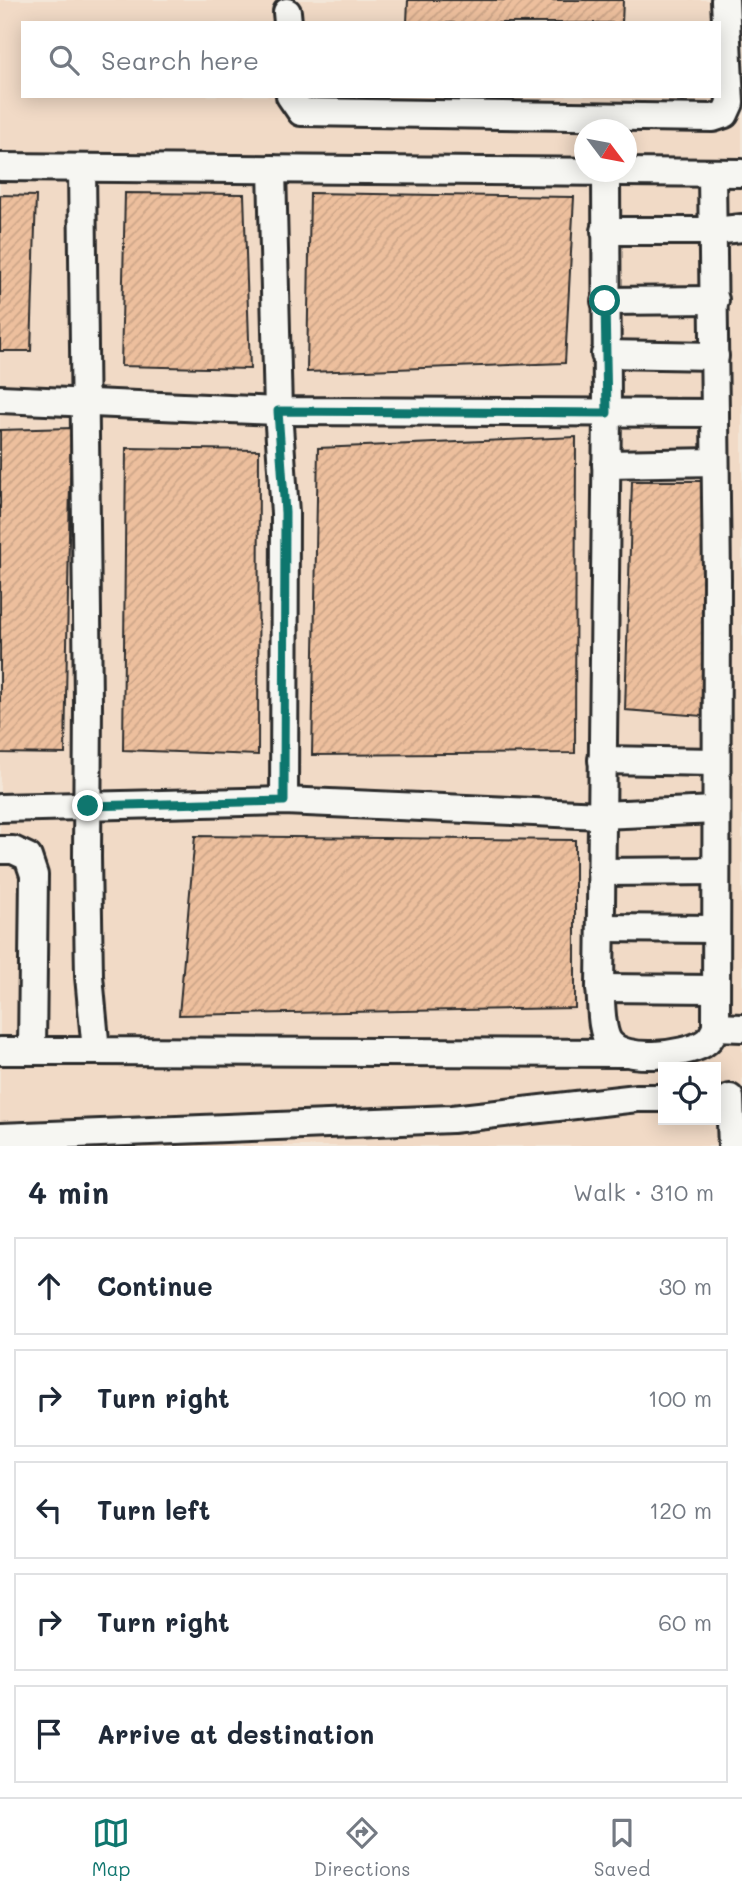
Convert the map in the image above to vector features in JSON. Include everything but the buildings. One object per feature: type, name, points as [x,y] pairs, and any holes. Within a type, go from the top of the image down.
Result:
[{"type":"lane","points":[[291,98],[301,112],[713,118],[725,114],[730,103],[725,0]]},
{"type":"lane","points":[[0,167],[574,172]]},
{"type":"lane","points":[[82,168],[89,976],[96,1051]]},
{"type":"lane","points":[[272,169],[278,411],[285,513],[284,801]]},
{"type":"lane","points":[[637,173],[742,173]]},
{"type":"lane","points":[[0,1051],[32,1049],[652,1055],[680,1053],[703,1044],[729,1028],[715,989],[715,300],[712,174]]},
{"type":"lane","points":[[606,182],[607,413],[600,988],[604,1029],[610,1042],[624,1053]]},
{"type":"lane","points":[[606,231],[714,231],[742,228]]},
{"type":"lane","points":[[605,301],[715,300]]},
{"type":"lane","points":[[606,354],[715,356]]},
{"type":"lane","points":[[0,399],[278,411],[715,413]]},
{"type":"lane","points":[[606,464],[715,462]]},
{"type":"lane","points":[[602,760],[716,762]]},
{"type":"lane","points":[[0,808],[284,801],[601,815],[716,810]]},
{"type":"lane","points":[[0,850],[13,850],[29,858],[34,875],[32,1049]]},
{"type":"lane","points":[[601,872],[716,872]]},
{"type":"lane","points":[[601,928],[716,929]]},
{"type":"lane","points":[[600,988],[715,989]]},
{"type":"lane","points":[[0,1137],[452,1119],[637,1098],[658,1098]]},
{"type":"lane","points":[[729,1098],[732,1146]]},
{"type":"shaded area","points":[[0,0],[742,0],[742,1146],[0,1146]]},
{"type":"route","points":[[88,806],[284,801],[285,513],[278,411],[607,413],[605,301]]}]
